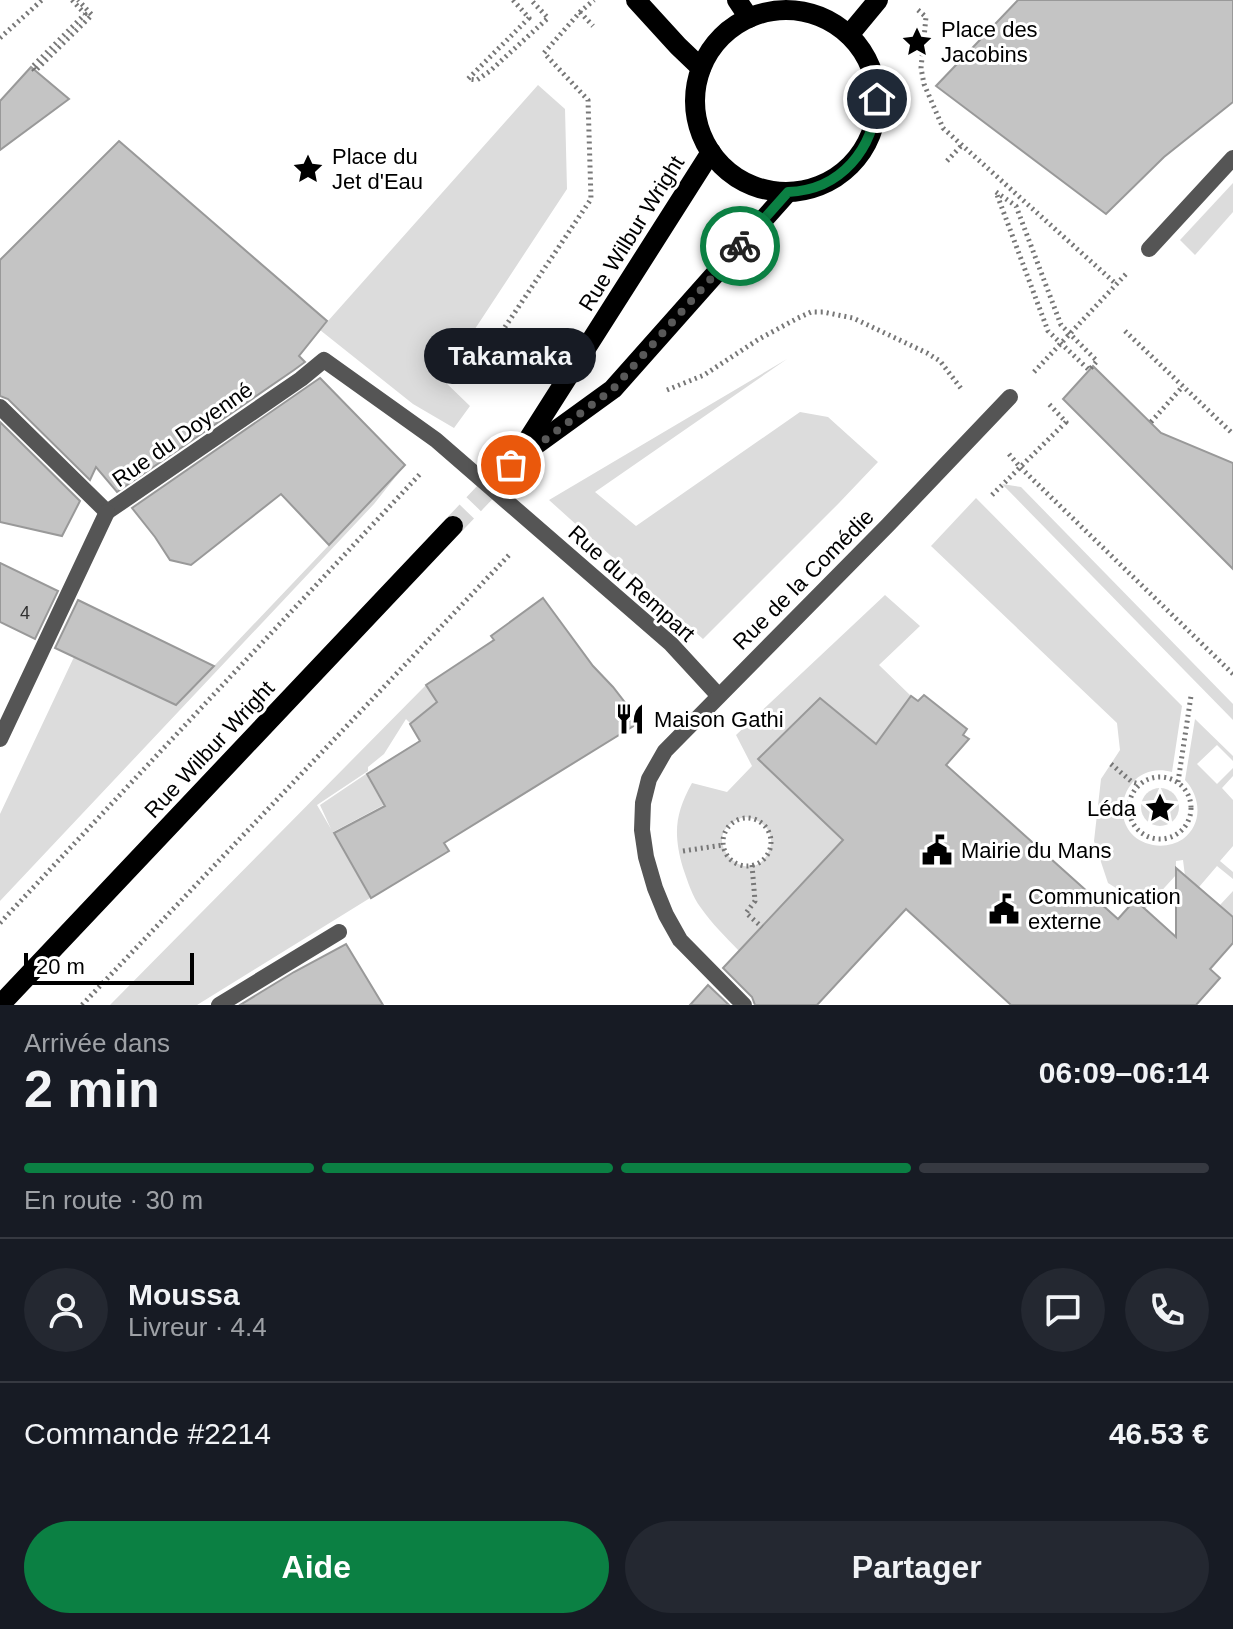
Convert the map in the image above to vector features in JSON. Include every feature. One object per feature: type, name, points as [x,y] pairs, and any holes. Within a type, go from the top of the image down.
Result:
[{"type":"main road","points":[[636,0],[701,68]]},
{"type":"main road","points":[[737,0],[749,18]]},
{"type":"main road","points":[[849,35],[878,0]]},
{"type":"main road","points":[[794,5],[823,18],[849,35],[868,62],[876,87],[876,110],[871,134],[859,155],[843,172],[819,186],[788,192],[747,184],[723,167],[701,135],[695,97],[701,68],[716,42],[749,18],[794,5]]},
{"type":"main road","name":"Rue Wilbur Wright","points":[[711,152],[513,463],[613,389],[788,192]]},
{"type":"main road","name":"Rue Wilbur Wright","points":[[0,1005],[453,526]]},
{"type":"street","points":[[1149,249],[1233,158]]},
{"type":"street","name":"Rue du Rempart","points":[[324,360],[436,440],[671,644],[718,695]]},
{"type":"street","name":"Rue du Doyenné","points":[[0,407],[107,512],[324,360]]},
{"type":"street","name":"Rue de la Comédie","points":[[744,1005],[680,940],[666,915],[646,857],[642,830],[643,803],[649,779],[665,751],[1010,397]]},
{"type":"street","points":[[0,739],[107,512]]},
{"type":"street","points":[[219,1005],[339,932]]},
{"type":"path","points":[[0,38],[42,0]]},
{"type":"path","points":[[72,0],[85,14],[32,67],[35,71],[88,14],[78,0]]},
{"type":"path","points":[[513,0],[520,8],[529,18],[468,79],[477,80],[490,71],[548,18],[530,0],[520,8]]},
{"type":"path","points":[[468,382],[591,199],[588,100],[544,53],[594,0]]},
{"type":"path","points":[[918,10],[926,17],[921,68],[924,84],[943,128],[1116,284],[1061,344]]},
{"type":"path","points":[[580,12],[593,26]]},
{"type":"path","points":[[947,161],[962,145]]},
{"type":"path","points":[[996,192],[1016,206],[1061,325],[1097,361],[1089,370],[1048,331],[996,192]]},
{"type":"path","points":[[661,392],[704,375],[768,334],[811,312],[853,318],[940,361],[1020,467],[1233,674]]},
{"type":"path","points":[[1048,331],[1061,325]]},
{"type":"path","points":[[1125,331],[1233,434]]},
{"type":"path","points":[[1151,422],[1183,386]]},
{"type":"path","points":[[0,923],[409,486]]},
{"type":"path","points":[[82,1005],[509,554]]},
{"type":"path","points":[[1178,782],[1191,696]]},
{"type":"path","points":[[1111,764],[1132,782],[1140,784]]},
{"type":"path","points":[[1154,777],[1178,782],[1190,798],[1186,825],[1170,837],[1160,839],[1143,834],[1130,819],[1129,800],[1140,784],[1154,777]]},
{"type":"path","points":[[744,817],[758,819],[767,829],[771,843],[767,856],[752,865],[738,865],[731,861],[723,845],[723,835],[730,823],[744,817]]},
{"type":"path","points":[[694,849],[723,845]]},
{"type":"path","points":[[752,865],[755,901],[746,913],[762,927]]},
{"type":"shaded area","points":[[538,85],[565,109],[567,189],[442,379],[470,406],[454,428],[413,404],[320,330]]},
{"type":"shaded area","points":[[1233,183],[1233,212],[1195,255],[1180,240]]},
{"type":"shaded area","points":[[787,359],[595,492],[636,526],[800,412],[828,417],[878,462],[703,639],[549,500]]},
{"type":"shaded area","points":[[405,465],[374,504],[0,901],[0,814],[74,657],[177,705]]},
{"type":"shaded area","points":[[1002,484],[1021,487],[1233,704],[1233,720]]},
{"type":"shaded area","points":[[976,498],[1182,706],[1172,772],[1154,771],[1140,776],[1130,786],[1124,800],[1123,814],[1127,827],[1137,838],[1153,845],[1168,845],[1183,839],[1194,826],[1197,802],[1185,780],[1195,719],[1233,756],[1233,761],[1217,745],[1197,764],[1217,784],[1233,768],[1233,776],[1222,788],[1233,800],[1233,846],[1220,861],[1233,872],[1233,879],[1217,866],[1199,887],[1220,905],[1233,891],[1233,917],[1185,876],[1183,860],[1176,861],[1176,875],[1145,909],[1108,883],[1094,841],[1101,779],[1120,750],[1117,723],[931,546]]},
{"type":"shaded area","points":[[885,595],[920,626],[879,665],[911,696],[889,727],[881,749],[820,698],[758,759],[843,840],[739,951],[695,899],[683,868],[677,834],[679,814],[692,783],[727,792],[752,766],[736,735]],"holes":[[[744,817],[761,823],[771,838],[769,851],[760,863],[749,867],[729,857],[723,847],[722,836],[729,825]]]},
{"type":"shaded area","points":[[426,685],[437,702],[410,723],[406,719],[384,754],[368,767],[368,771],[317,805],[331,829],[320,805],[366,774],[378,795],[390,789],[395,799],[333,832],[370,898],[197,1005],[110,1005]]},
{"type":"shaded area","points":[[1160,788],[1174,793],[1179,807],[1174,821],[1160,826],[1146,821],[1141,807],[1146,793]]},
{"type":"building","points":[[1018,0],[1233,0],[1233,102],[1164,157],[1106,214],[936,86]]},
{"type":"building","points":[[31,67],[69,99],[0,150],[0,101]]},
{"type":"building","points":[[119,141],[327,321],[299,356],[305,362],[117,492],[96,467],[90,480],[8,399],[0,396],[0,260]]},
{"type":"building","points":[[1093,366],[1161,433],[1233,463],[1233,569],[1063,399]]},
{"type":"building","points":[[320,378],[405,465],[329,545],[281,494],[191,565],[170,560],[132,508]]},
{"type":"building","points":[[0,422],[80,501],[62,536],[0,522]]},
{"type":"building","points":[[0,563],[58,591],[35,639],[0,622]]},
{"type":"building","points":[[543,598],[593,666],[640,722],[444,843],[449,851],[371,898],[334,833],[385,806],[367,774],[420,741],[410,724],[437,702],[426,685],[494,640],[491,636]]},
{"type":"building","points":[[78,600],[214,666],[176,705],[55,648]]},
{"type":"building","name":"Mairie du Mans","points":[[924,695],[967,729],[963,735],[969,739],[946,765],[1118,919],[1135,900],[1176,937],[1176,868],[1233,917],[1233,943],[1210,969],[1220,978],[1196,1005],[1011,1005],[906,909],[817,1005],[755,1005],[752,997],[723,968],[843,840],[758,759],[820,698],[876,744],[911,696],[918,701]]},
{"type":"building","points":[[346,944],[383,1005],[240,1005],[294,972]]},
{"type":"building","points":[[708,985],[729,1005],[690,1005]]},
{"type":"tunnel","points":[[453,526],[511,465]]},
{"type":"way so far","points":[[511,465],[613,389],[740,246]]},
{"type":"place","name":"Place des Jacobins","points":[[917,42]]},
{"type":"place","name":"Place du Jet d'Eau","points":[[308,169]]},
{"type":"place","name":"Takamaka","points":[[511,465]]},
{"type":"place","name":"Maison Gathi","points":[[630,719]]},
{"type":"place","name":"Léda","points":[[1160,808]]},
{"type":"place","name":"Mairie du Mans","points":[[937,850]]},
{"type":"place","name":"Communication externe","points":[[1004,909]]},
{"type":"route","points":[[740,246],[788,192],[819,186],[852,164],[871,134],[877,99]]}]
